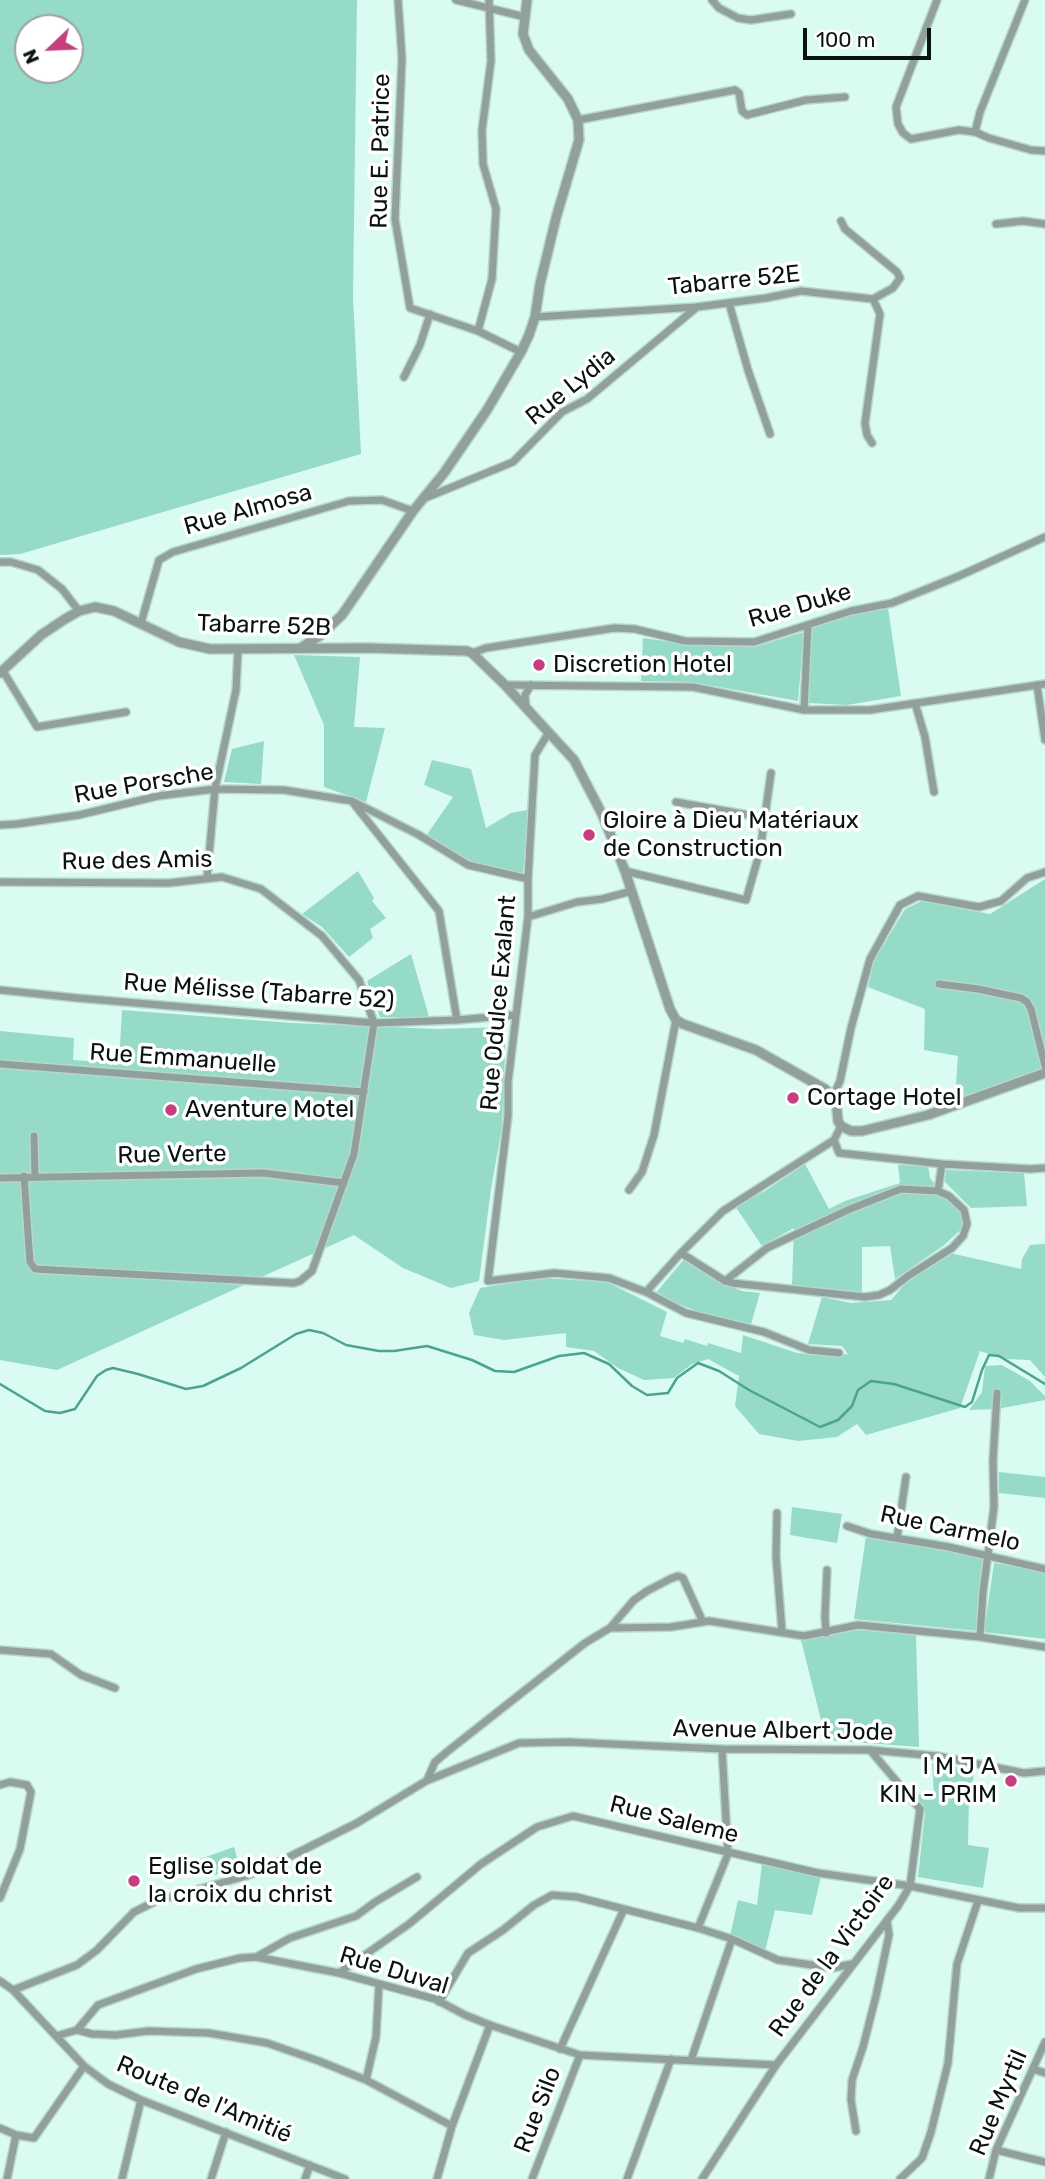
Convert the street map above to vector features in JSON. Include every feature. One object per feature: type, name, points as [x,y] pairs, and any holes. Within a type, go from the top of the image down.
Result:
[{"type":"street","name":"Rue E. Patrice","points":[[398,0],[402,58],[395,219],[410,308],[478,331],[521,352]]},
{"type":"street","points":[[456,0],[490,4],[525,17]]},
{"type":"street","points":[[300,648],[321,635],[342,615],[413,511],[444,473],[487,410],[521,352],[535,317],[556,218],[579,140],[578,120],[568,99],[529,50],[523,34],[527,0]]},
{"type":"street","points":[[712,0],[719,8],[738,18],[758,19],[791,14]]},
{"type":"street","points":[[937,0],[896,107],[898,124],[903,133],[911,139],[958,130],[975,132],[1031,150],[1045,151]]},
{"type":"street","points":[[975,132],[980,112],[1025,0]]},
{"type":"street","points":[[478,331],[492,279],[496,209],[483,164],[482,130],[491,61],[490,4]]},
{"type":"street","points":[[578,120],[735,90],[739,93],[742,111],[747,115],[806,100],[845,97]]},
{"type":"street","points":[[841,221],[845,229],[897,272],[900,278],[893,288],[873,299],[880,314],[865,423],[872,443]]},
{"type":"street","points":[[996,224],[1023,221],[1045,224]]},
{"type":"street","name":"Tabarre 52E","points":[[535,317],[697,307],[801,291],[873,299]]},
{"type":"street","points":[[729,303],[770,434]]},
{"type":"street","name":"Rue Lydia","points":[[423,499],[513,461],[562,412],[587,399],[697,307]]},
{"type":"street","points":[[404,377],[420,345],[430,314]]},
{"type":"street","name":"Rue Almosa","points":[[141,623],[159,560],[173,552],[349,501],[382,500],[413,511]]},
{"type":"street","name":"Rue Duke","points":[[472,653],[614,628],[635,629],[685,641],[754,642],[851,611],[891,603],[1045,537]]},
{"type":"street","points":[[0,562],[11,562],[38,570],[62,589],[79,611],[41,635],[1,672],[37,727],[126,712]]},
{"type":"street","name":"Tabarre 52B","points":[[79,611],[95,607],[114,611],[179,642],[210,649],[454,650],[472,653]]},
{"type":"street","points":[[804,710],[808,625]]},
{"type":"street","points":[[207,878],[215,789],[236,690],[238,650]]},
{"type":"street","points":[[472,653],[574,760],[602,814],[625,871],[670,1009],[676,1020],[756,1050],[833,1096],[836,1100],[838,1121],[841,1126],[851,1131],[862,1132],[928,1115],[968,1103],[1045,1073]]},
{"type":"street","points":[[505,685],[692,687],[804,710],[870,710],[1041,684],[1045,740]]},
{"type":"street","points":[[526,707],[525,695],[531,685]]},
{"type":"street","points":[[915,703],[925,737],[934,792]]},
{"type":"street","name":"Rue Odulce Exalant","points":[[549,732],[535,755],[528,917],[515,1015],[508,1082],[508,1116],[488,1280],[554,1273],[609,1278],[646,1292]]},
{"type":"street","points":[[625,871],[746,900],[760,851],[771,773]]},
{"type":"street","name":"Rue Porsche","points":[[0,825],[79,816],[158,796],[215,789],[284,790],[352,802],[419,835],[468,865],[528,878]]},
{"type":"street","points":[[352,802],[439,911],[457,1020]]},
{"type":"street","points":[[676,802],[765,818]]},
{"type":"street","points":[[833,1096],[840,1081],[870,959],[901,905],[918,896],[979,907],[1002,901],[1027,878],[1045,873]]},
{"type":"street","name":"Rue des Amis","points":[[0,882],[169,883],[222,877],[261,889],[321,936],[359,980],[374,1023]]},
{"type":"street","points":[[528,917],[577,902],[632,891]]},
{"type":"street","points":[[939,984],[978,989],[1021,998],[1027,1002],[1045,1066]]},
{"type":"street","name":"Rue Mélisse (Tabarre 52)","points":[[0,990],[374,1023],[515,1015]]},
{"type":"street","points":[[629,1190],[642,1172],[654,1135],[676,1020]]},
{"type":"street","points":[[24,1176],[30,1262],[35,1269],[294,1283],[308,1277],[354,1154],[374,1023]]},
{"type":"street","name":"Rue Emmanuelle","points":[[0,1064],[364,1092]]},
{"type":"street","points":[[839,1353],[809,1350],[764,1332],[686,1313],[646,1292],[681,1252],[730,1205],[834,1140],[841,1126]]},
{"type":"street","points":[[34,1136],[35,1176]]},
{"type":"street","points":[[834,1140],[839,1153],[942,1164],[1045,1168]]},
{"type":"street","points":[[938,1191],[942,1164]]},
{"type":"street","name":"Rue Verte","points":[[0,1178],[263,1173],[344,1183]]},
{"type":"street","points":[[681,1252],[726,1281],[854,1296],[878,1296],[952,1248],[963,1236],[967,1224],[964,1210],[949,1196],[938,1191],[901,1189],[850,1209],[767,1248],[726,1281]]},
{"type":"street","points":[[980,1637],[994,1507],[993,1461],[997,1393]]},
{"type":"street","points":[[897,1538],[906,1477]]},
{"type":"street","points":[[777,1513],[776,1556],[782,1631]]},
{"type":"street","name":"Rue Carmelo","points":[[847,1526],[872,1534],[950,1547],[1045,1569]]},
{"type":"street","points":[[826,1633],[827,1570]]},
{"type":"street","points":[[13,1990],[77,1965],[97,1950],[134,1912],[156,1901],[246,1876],[271,1866],[357,1823],[426,1781],[435,1762],[448,1751],[584,1643],[610,1628],[634,1600],[658,1585],[678,1576],[683,1578],[703,1622]]},
{"type":"street","points":[[610,1628],[671,1627],[709,1621],[804,1636],[858,1625],[980,1637],[1045,1647]]},
{"type":"street","points":[[0,1650],[51,1654],[81,1675],[116,1688]]},
{"type":"street","name":"Avenue Albert Jode","points":[[426,1781],[519,1743],[546,1741],[722,1749],[870,1749],[937,1756],[1024,1773],[1045,1771]]},
{"type":"street","points":[[698,1928],[728,1854],[722,1749]]},
{"type":"street","name":"Rue de la Victoire","points":[[702,2179],[776,2065],[910,1886],[920,1809],[870,1749]]},
{"type":"street","points":[[0,1785],[10,1782],[27,1785],[32,1792],[20,1849],[0,1898]]},
{"type":"street","name":"Rue Saleme","points":[[339,1973],[409,1924],[481,1864],[537,1827],[573,1816],[818,1873],[910,1886],[1019,1908],[1045,1908]]},
{"type":"street","points":[[256,1957],[290,1938],[356,1916],[417,1877]]},
{"type":"street","points":[[439,2002],[468,1953],[552,1895],[578,1897],[698,1928],[732,1939],[778,1960],[833,1968],[853,1963]]},
{"type":"street","points":[[900,2179],[922,2158],[931,2132],[948,2063],[957,1964],[978,1901]]},
{"type":"street","points":[[560,2049],[624,1909]]},
{"type":"street","points":[[856,2131],[851,2100],[852,2080],[876,1996],[889,1935],[887,1920]]},
{"type":"street","points":[[691,2060],[732,1939]]},
{"type":"street","name":"Rue Duval","points":[[77,2030],[98,2005],[196,1969],[240,1958],[256,1957],[339,1973],[439,2002],[490,2025],[580,2055],[776,2065]]},
{"type":"street","name":"Route de l'Amitié","points":[[0,1981],[13,1990],[84,2066],[108,2084],[141,2100],[345,2179]]},
{"type":"street","points":[[366,2080],[376,2037],[379,1984]]},
{"type":"street","points":[[437,2179],[452,2126],[490,2025]]},
{"type":"street","points":[[56,2036],[77,2030],[116,2035],[148,2031],[209,2034],[267,2043],[366,2080],[452,2126]]},
{"type":"street","name":"Rue Myrtil","points":[[989,2179],[996,2150],[1045,2042]]},
{"type":"street","name":"Rue Silo","points":[[532,2179],[580,2055]]},
{"type":"street","points":[[627,2179],[671,2059]]},
{"type":"street","points":[[0,2128],[16,2135],[34,2138],[84,2066]]},
{"type":"street","points":[[1033,2069],[1045,2073]]},
{"type":"street","points":[[122,2179],[141,2100]]},
{"type":"street","points":[[211,2179],[226,2132]]},
{"type":"street","points":[[8,2179],[16,2135]]},
{"type":"street","points":[[996,2150],[1045,2162]]},
{"type":"street","points":[[305,2179],[310,2165]]},
{"type":"green space","points":[[0,0],[357,0],[353,297],[361,454],[20,554],[0,555]]},
{"type":"green space","points":[[888,608],[901,696],[847,705],[808,703],[811,628],[868,611]]},
{"type":"green space","points":[[804,632],[798,701],[691,682],[641,681],[643,638],[685,644],[754,647]]},
{"type":"green space","points":[[294,655],[360,657],[354,727],[385,728],[366,802],[324,787],[324,725]]},
{"type":"green space","points":[[264,741],[261,784],[224,782],[232,749]]},
{"type":"green space","points":[[432,760],[471,769],[486,828],[511,813],[528,810],[523,874],[471,862],[426,836],[453,797],[424,785]]},
{"type":"green space","points":[[358,871],[374,898],[372,901],[386,918],[370,929],[373,938],[349,957],[322,927],[302,914]]},
{"type":"green space","points":[[1045,879],[1045,1068],[955,1099],[958,1056],[924,1050],[925,1009],[868,987],[874,961],[905,909],[922,901],[990,914]]},
{"type":"green space","points":[[411,954],[429,1017],[380,1017],[367,981]]},
{"type":"green space","points":[[122,1010],[292,1023],[437,1029],[506,1027],[502,1127],[479,1281],[451,1288],[403,1268],[354,1235],[57,1370],[0,1360],[0,1031],[74,1038],[73,1060],[119,1063]]},
{"type":"green space","points":[[805,1164],[829,1209],[900,1183],[898,1165],[928,1166],[930,1178],[938,1188],[965,1210],[967,1224],[943,1246],[895,1279],[890,1246],[862,1247],[862,1292],[792,1285],[794,1228],[762,1246],[735,1206],[765,1191]]},
{"type":"green space","points":[[946,1170],[1024,1173],[1027,1206],[971,1208],[945,1182]]},
{"type":"green space","points":[[1045,1244],[1045,1377],[1030,1360],[1004,1359],[980,1351],[960,1408],[866,1435],[857,1424],[837,1437],[798,1441],[759,1434],[735,1406],[739,1376],[708,1359],[692,1364],[674,1378],[644,1380],[618,1368],[594,1351],[566,1347],[566,1333],[504,1340],[474,1335],[469,1313],[480,1288],[543,1278],[607,1282],[667,1312],[660,1336],[683,1343],[685,1339],[741,1353],[743,1335],[797,1353],[831,1356],[848,1354],[842,1346],[808,1344],[822,1297],[851,1303],[891,1300],[916,1271],[950,1253],[1021,1269],[1022,1259],[1030,1245]]},
{"type":"green space","points":[[685,1258],[720,1282],[742,1291],[760,1293],[751,1324],[696,1311],[655,1294]]},
{"type":"green space","points":[[1002,1365],[1030,1381],[1045,1396],[1045,1400],[997,1409],[969,1410],[982,1392],[985,1366]]},
{"type":"green space","points":[[999,1472],[1045,1477],[1045,1498],[999,1493]]},
{"type":"green space","points":[[792,1507],[842,1514],[837,1543],[790,1535]]},
{"type":"green space","points":[[866,1536],[920,1544],[984,1559],[978,1631],[854,1619]]},
{"type":"green space","points":[[994,1563],[1045,1572],[1045,1639],[984,1632]]},
{"type":"green space","points":[[859,1630],[916,1635],[919,1747],[826,1740],[800,1636],[831,1635]]},
{"type":"green space","points":[[932,1763],[975,1770],[969,1798],[968,1845],[989,1848],[983,1888],[918,1877],[925,1814],[916,1794],[934,1795]]},
{"type":"green space","points":[[234,1847],[240,1867],[206,1878],[200,1859]]},
{"type":"green space","points":[[762,1864],[821,1876],[812,1915],[775,1910],[765,1951],[730,1936],[738,1900],[757,1905]]},
{"type":"waterway","points":[[0,1384],[45,1411],[60,1413],[75,1409],[97,1376],[106,1370],[113,1368],[186,1389],[203,1386],[241,1368],[296,1334],[309,1330],[323,1333],[346,1345],[379,1351],[427,1346],[472,1360],[495,1371],[514,1372],[559,1356],[584,1353],[609,1364],[632,1386],[647,1395],[668,1393],[677,1378],[698,1363],[719,1371],[820,1427],[838,1420],[852,1406],[858,1390],[871,1381],[894,1384],[965,1407],[972,1402],[989,1355],[999,1356],[1045,1384]]},
{"type":"place","name":"Discretion Hotel","points":[[539,665]]},
{"type":"place","name":"Gloire à Dieu Matériaux de Construction","points":[[589,835]]},
{"type":"place","name":"Cortage Hotel","points":[[793,1098]]},
{"type":"place","name":"Aventure Motel","points":[[171,1110]]},
{"type":"place","name":"I M J A KIN - PRIM","points":[[1011,1781]]},
{"type":"place","name":"Eglise soldat de la croix du christ","points":[[134,1881]]}]
